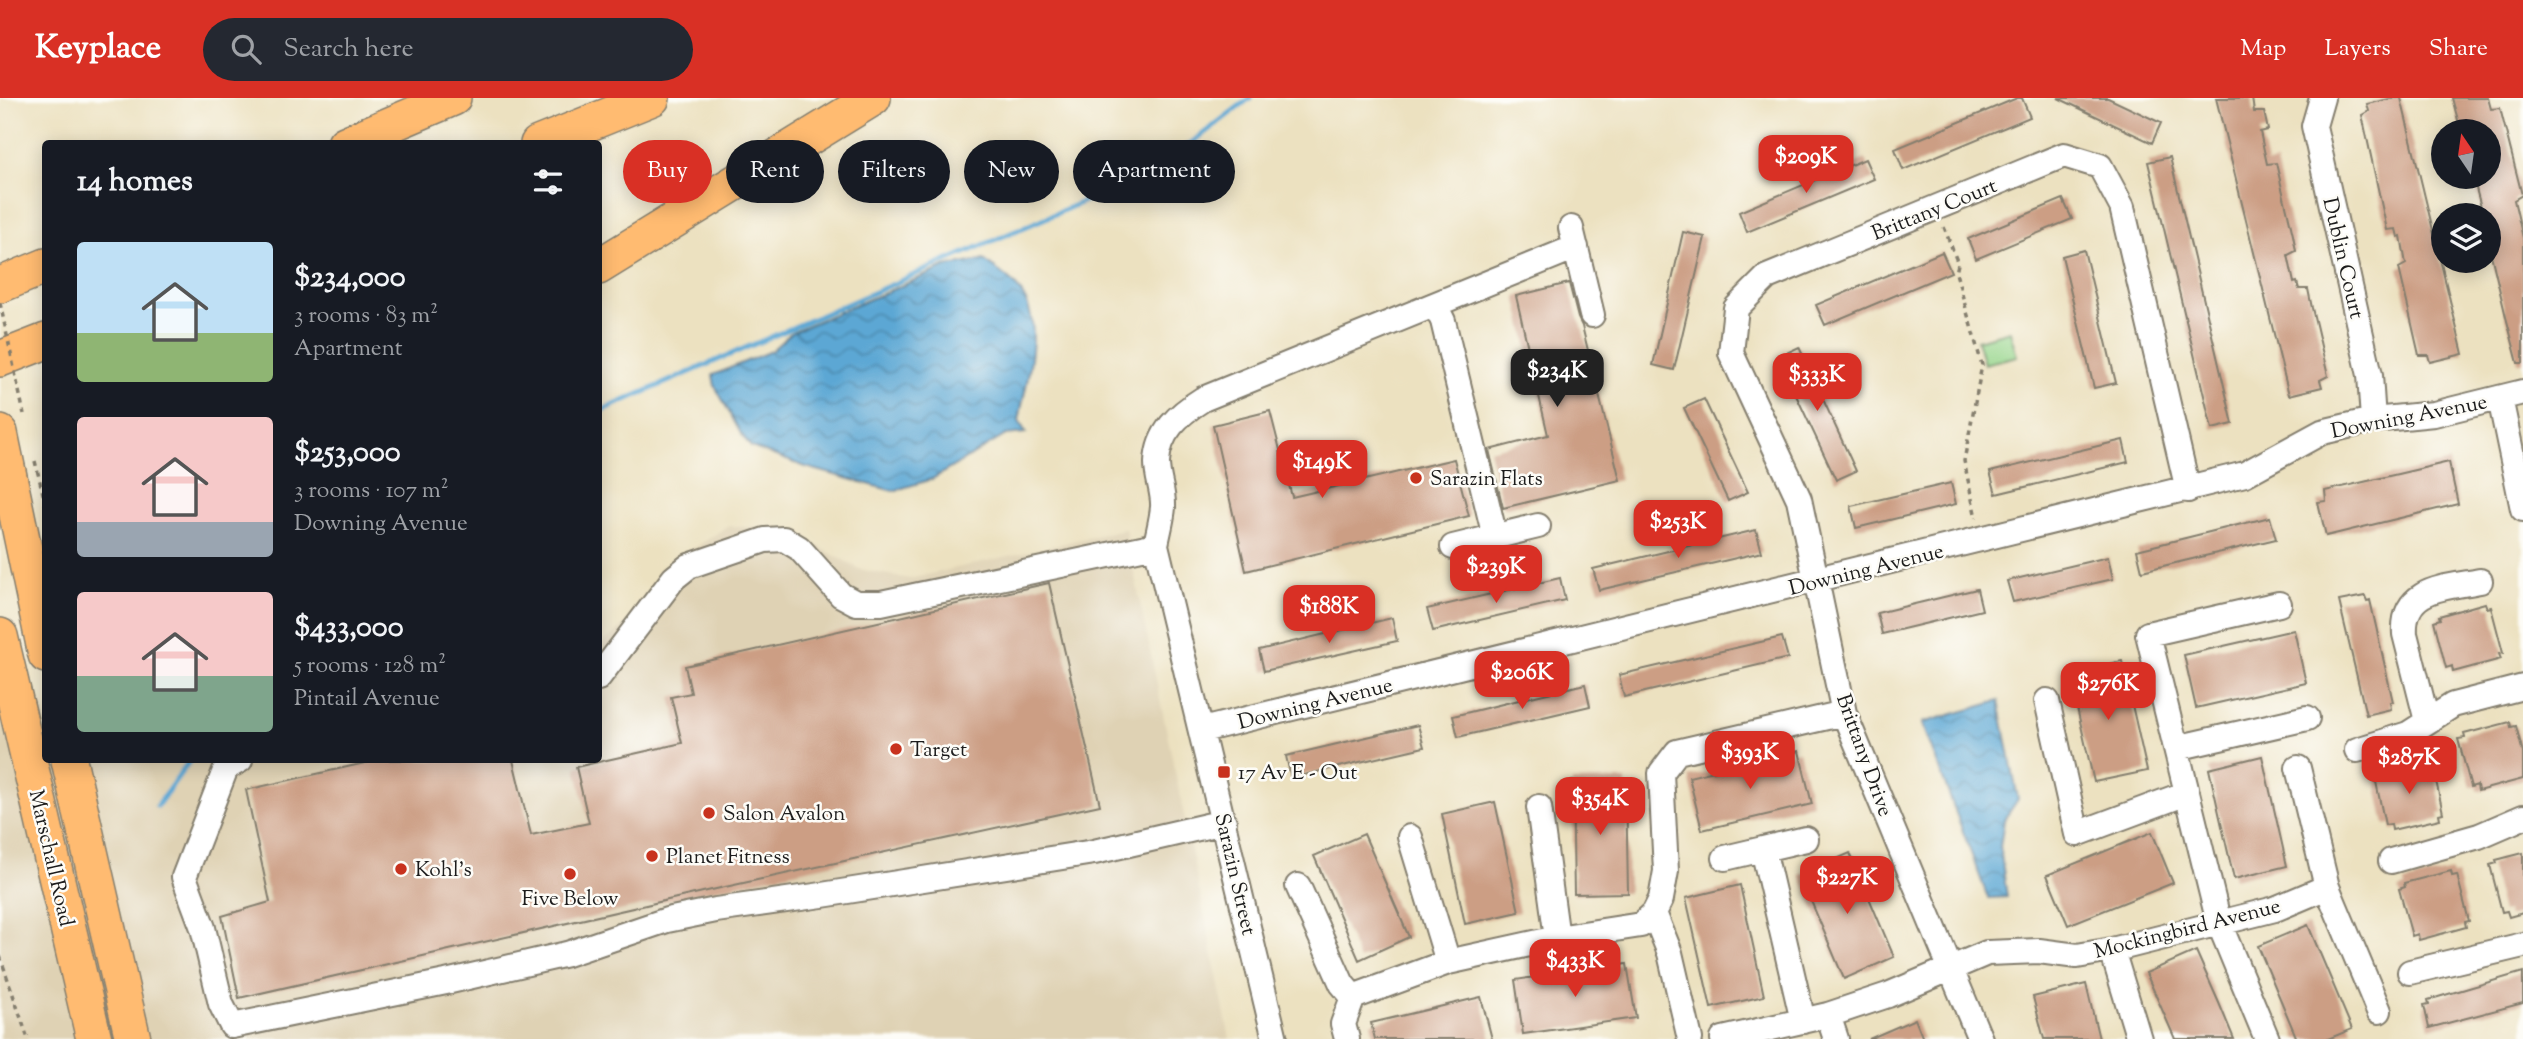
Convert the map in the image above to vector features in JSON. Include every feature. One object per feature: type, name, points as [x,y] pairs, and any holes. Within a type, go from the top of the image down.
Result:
[{"type":"highway","points":[[354,140],[453,98]]},
{"type":"highway","points":[[548,140],[652,98]]},
{"type":"highway","points":[[602,265],[873,98]]},
{"type":"highway","points":[[0,285],[42,268]]},
{"type":"highway","points":[[0,359],[42,343]]},
{"type":"highway","points":[[0,626],[40,606],[12,424]]},
{"type":"highway","name":"Marschall Road","points":[[0,636],[94,1039]]},
{"type":"highway","name":"Marschall Road","points":[[70,763],[133,1039]]},
{"type":"street","name":"Dublin Court","points":[[2322,98],[2314,126],[2370,375],[2373,420]]},
{"type":"street","name":"Brittany Court","points":[[1818,581],[1799,499],[1731,353],[1736,307],[1767,277],[2064,155],[2100,166],[2122,207],[2188,490]]},
{"type":"street","points":[[602,673],[674,578],[689,566],[765,540],[784,540],[799,548],[841,595],[856,603],[881,603],[1156,545],[1163,505],[1157,463],[1161,445],[1170,426],[1182,412],[1203,399],[1435,305],[1573,237],[1592,315]]},
{"type":"street","points":[[1435,305],[1443,321],[1495,537]]},
{"type":"street","name":"Downing Avenue","points":[[1202,730],[2188,490],[2245,474],[2322,432],[2373,420],[2434,414],[2511,396]]},
{"type":"street","points":[[2511,396],[2523,509]]},
{"type":"street","points":[[1453,547],[1538,526]]},
{"type":"street","name":"Sarazin Street","points":[[1156,545],[1275,1039]]},
{"type":"street","name":"Brittany Drive","points":[[1818,581],[1844,713],[1980,1039]]},
{"type":"street","points":[[2427,721],[2405,634],[2404,620],[2408,608],[2415,599],[2434,590],[2480,581]]},
{"type":"street","points":[[2267,1039],[2219,923],[2148,634],[2279,604]]},
{"type":"street","points":[[2357,750],[2394,741],[2464,701],[2523,687]]},
{"type":"street","points":[[2047,701],[2077,834],[2187,793]]},
{"type":"street","points":[[1347,1039],[1343,1024],[1353,997],[1448,962],[1641,925],[1654,913],[1661,899],[1666,871],[1661,774],[1677,752],[1844,713]]},
{"type":"street","points":[[2176,748],[2307,718]]},
{"type":"street","points":[[235,763],[226,768],[184,877],[203,928],[221,1004],[232,1026],[568,954],[667,920],[1094,852],[1224,822]]},
{"type":"street","points":[[2298,768],[2327,887],[2379,1010]]},
{"type":"street","points":[[1539,807],[1557,939]]},
{"type":"street","points":[[2391,861],[2479,836],[2523,817]]},
{"type":"street","points":[[1410,837],[1448,962]]},
{"type":"street","points":[[1725,858],[1807,839]]},
{"type":"street","points":[[1763,849],[1803,1021]]},
{"type":"street","points":[[1298,886],[1342,984],[1353,997]]},
{"type":"street","name":"Mockingbird Avenue","points":[[1723,1039],[1828,1015],[1888,995],[1987,953],[2039,951],[2077,956],[2112,950],[2275,909],[2327,887]]},
{"type":"street","points":[[1654,913],[1670,953],[1690,1039]]},
{"type":"street","points":[[2410,972],[2523,945]]},
{"type":"street","points":[[2112,950],[2139,1039]]},
{"type":"street","points":[[1828,1015],[1836,1039]]},
{"type":"path","points":[[1936,208],[1958,264],[1956,273],[1982,365],[1964,461],[1981,540]]},
{"type":"path","points":[[0,303],[12,424]]},
{"type":"path","points":[[0,956],[28,1039]]},
{"type":"shaded area","points":[[728,526],[789,530],[859,569],[909,579],[1125,529],[1230,1039],[0,1039],[0,718],[42,711],[42,763],[602,763],[602,644],[631,620],[668,566]]},
{"type":"green space","points":[[2010,331],[2017,356],[1984,364],[1977,340]]},
{"type":"water","points":[[984,260],[1014,284],[1025,298],[1031,314],[1033,331],[1030,368],[1019,421],[1026,433],[1006,435],[932,479],[893,491],[806,467],[751,447],[715,386],[713,375],[771,351],[792,332],[948,266]]},
{"type":"water","points":[[1999,701],[2018,799],[2004,820],[2000,847],[2007,897],[1988,898],[1922,723]]},
{"type":"building","points":[[2022,98],[2030,117],[1903,170],[1895,149]]},
{"type":"building","points":[[2058,98],[2108,98],[2161,123],[2152,143]]},
{"type":"building","points":[[2216,98],[2252,98],[2254,112],[2264,112],[2268,130],[2260,132],[2267,164],[2276,163],[2296,251],[2288,255],[2294,283],[2297,282],[2299,289],[2308,289],[2328,376],[2320,380],[2322,387],[2289,395]]},
{"type":"building","points":[[2401,98],[2431,222],[2431,273],[2443,273],[2463,354],[2430,362],[2428,355],[2419,355],[2399,268],[2406,264],[2401,236],[2398,237],[2396,229],[2387,230],[2362,115],[2369,111],[2367,104]]},
{"type":"building","points":[[2452,98],[2488,98],[2491,109],[2500,108],[2522,195],[2514,200],[2523,238],[2523,363],[2518,363],[2495,273],[2501,273],[2501,203],[2480,203],[2476,189],[2501,189],[2501,119],[2458,119]]},
{"type":"building","points":[[2170,157],[2233,424],[2212,429],[2148,162]]},
{"type":"building","points":[[1865,159],[1874,179],[1747,232],[1739,212]]},
{"type":"building","points":[[2063,199],[2072,219],[1976,259],[1968,239]]},
{"type":"building","points":[[1683,232],[1705,237],[1674,370],[1653,365]]},
{"type":"building","points":[[2084,250],[2116,383],[2094,388],[2062,256]]},
{"type":"building","points":[[1942,252],[1951,272],[1825,325],[1816,305]]},
{"type":"building","points":[[1569,283],[1620,480],[1503,508],[1489,450],[1548,435],[1516,296]]},
{"type":"building","points":[[1799,347],[1856,471],[1836,480],[1778,357]]},
{"type":"building","points":[[1704,399],[1748,492],[1728,501],[1684,408]]},
{"type":"building","name":"Sarazin Flats","points":[[1270,411],[1292,497],[1454,459],[1469,516],[1246,571],[1213,425]]},
{"type":"building","points":[[2123,440],[2128,462],[1996,494],[1990,472]]},
{"type":"building","points":[[2449,462],[2458,504],[2326,536],[2318,502],[2326,501],[2325,491]]},
{"type":"building","points":[[1951,483],[1956,504],[1856,528],[1851,506]]},
{"type":"building","points":[[2270,517],[2276,539],[2142,571],[2137,550]]},
{"type":"building","points":[[1756,530],[1762,552],[1599,590],[1593,569]]},
{"type":"building","points":[[2108,557],[2113,579],[2013,602],[2007,581]]},
{"type":"building","points":[[1560,578],[1565,600],[1433,631],[1427,609]]},
{"type":"building","points":[[1049,583],[1100,805],[239,998],[222,916],[270,902],[246,790],[365,763],[514,763],[531,835],[589,823],[576,767],[682,743],[671,697],[691,693],[685,666]]},
{"type":"building","points":[[1977,589],[1982,610],[1882,634],[1877,613]]},
{"type":"building","points":[[2365,596],[2367,601],[2370,600],[2393,702],[2390,702],[2391,709],[2366,715],[2339,601]]},
{"type":"building","points":[[2485,603],[2487,608],[2491,607],[2503,653],[2499,654],[2501,659],[2453,672],[2452,666],[2446,668],[2434,621],[2440,619],[2439,616]]},
{"type":"building","points":[[1392,618],[1397,641],[1264,671],[1259,650]]},
{"type":"building","points":[[2294,630],[2306,683],[2196,708],[2184,655]]},
{"type":"building","points":[[1782,637],[1788,658],[1624,697],[1619,675]]},
{"type":"building","points":[[2122,661],[2147,771],[2094,782],[2069,673]]},
{"type":"building","points":[[1585,684],[1590,706],[1458,737],[1453,716]]},
{"type":"building","points":[[2510,722],[2511,727],[2516,726],[2523,753],[2523,779],[2478,791],[2477,785],[2471,787],[2458,739],[2465,738],[2464,734]]},
{"type":"building","points":[[1418,725],[1424,747],[1291,778],[1286,756]]},
{"type":"building","points":[[1799,751],[1812,804],[1702,830],[1689,777]]},
{"type":"building","points":[[2262,756],[2287,866],[2234,879],[2209,769]]},
{"type":"building","points":[[2427,762],[2429,768],[2433,767],[2443,813],[2439,814],[2440,819],[2392,830],[2391,824],[2385,825],[2375,777],[2381,776],[2380,773]]},
{"type":"building","points":[[1626,780],[1628,893],[1574,894],[1572,781]]},
{"type":"building","points":[[1495,802],[1519,912],[1465,924],[1442,814]]},
{"type":"building","points":[[2152,832],[2173,883],[2068,925],[2047,875]]},
{"type":"building","points":[[1364,834],[1409,937],[1359,960],[1314,856]]},
{"type":"building","points":[[1850,853],[1894,957],[1844,979],[1800,875]]},
{"type":"building","points":[[2523,853],[2523,913],[2509,917],[2507,911],[2502,912],[2490,865],[2497,863],[2496,860]]},
{"type":"building","points":[[2451,871],[2452,876],[2457,875],[2469,921],[2465,922],[2466,927],[2419,940],[2418,934],[2412,936],[2399,889],[2405,887],[2404,883]]},
{"type":"building","points":[[1740,885],[1764,996],[1711,1008],[1686,898]]},
{"type":"building","points":[[2308,925],[2352,1029],[2328,1039],[2297,1039],[2258,946]]},
{"type":"building","points":[[2196,951],[2234,1039],[2175,1039],[2146,973]]},
{"type":"building","points":[[1627,964],[1636,1018],[1523,1034],[1515,980]]},
{"type":"building","points":[[2523,972],[2523,1003],[2429,1028],[2424,1005],[2429,1004],[2428,1000]]},
{"type":"building","points":[[2086,984],[2099,1039],[2044,1039],[2033,997]]},
{"type":"building","points":[[1481,997],[1492,1039],[1375,1039],[1371,1023]]},
{"type":"building","points":[[1915,1019],[1923,1039],[1869,1039]]},
{"type":"waterway","points":[[602,410],[1156,170],[1250,98]]},
{"type":"waterway","points":[[157,806],[188,763]]},
{"type":"place","name":"Sarazin Flats","points":[[1416,478]]},
{"type":"place","name":"Target","points":[[896,749]]},
{"type":"place","name":"17 Av E - Out","points":[[1224,772]]},
{"type":"place","name":"Salon Avalon","points":[[709,813]]},
{"type":"place","name":"Planet Fitness","points":[[652,856]]},
{"type":"place","name":"Kohl's","points":[[401,869]]},
{"type":"place","name":"Five Below","points":[[570,874]]}]
